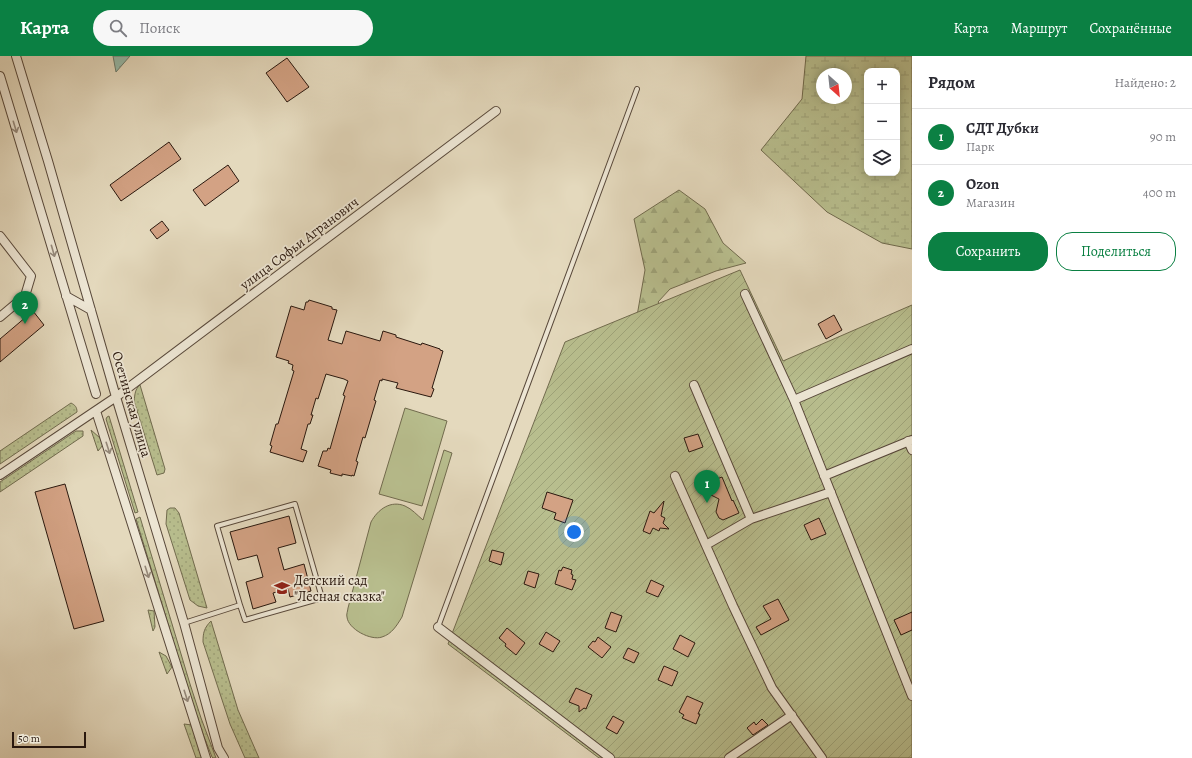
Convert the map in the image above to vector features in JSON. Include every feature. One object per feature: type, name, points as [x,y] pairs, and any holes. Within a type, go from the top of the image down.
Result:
[{"type":"street","name":"Осетинская улица","points":[[16,56],[184,623],[218,748],[224,758]]},
{"type":"street","points":[[0,76],[96,394]]},
{"type":"street","name":"улица Софьи Агранович","points":[[0,475],[116,397],[496,110]]},
{"type":"street","points":[[0,236],[31,276],[25,296],[0,317]]},
{"type":"street","points":[[745,294],[794,400],[912,696]]},
{"type":"street","points":[[66,296],[91,310]]},
{"type":"street","points":[[794,400],[912,349]]},
{"type":"street","points":[[694,385],[751,519]]},
{"type":"street","points":[[96,411],[206,758]]},
{"type":"street","points":[[824,476],[910,440],[912,450]]},
{"type":"street","points":[[675,476],[733,606],[772,688],[822,758]]},
{"type":"street","points":[[706,545],[751,519],[830,492]]},
{"type":"street","points":[[438,627],[610,758]]},
{"type":"street","points":[[729,758],[792,715]]},
{"type":"lane","points":[[438,627],[637,89]]},
{"type":"lane","points":[[295,504],[322,598],[245,620],[240,605],[217,526],[295,504]]},
{"type":"lane","points":[[184,623],[240,605]]},
{"type":"green space","points":[[806,56],[912,56],[912,249],[882,243],[827,212],[761,150],[802,99]]},
{"type":"green space","points":[[679,190],[705,209],[723,243],[746,263],[716,271],[670,289],[658,302],[669,316],[637,316],[645,270],[634,219]]},
{"type":"green space","points":[[740,270],[783,361],[912,305],[912,758],[599,758],[448,644],[565,342]]},
{"type":"green space","points":[[140,385],[165,469],[164,473],[157,475],[134,401],[136,390]]},
{"type":"green space","points":[[71,403],[76,406],[77,412],[0,464],[0,451]]},
{"type":"green space","points":[[405,408],[447,421],[422,506],[379,494]]},
{"type":"green space","points":[[109,416],[138,512],[135,513],[106,419]]},
{"type":"green space","points":[[91,430],[100,438],[103,445],[98,451]]},
{"type":"green space","points":[[76,431],[83,431],[83,436],[0,492],[0,482]]},
{"type":"green space","points":[[444,450],[452,453],[402,617],[394,629],[386,636],[377,638],[366,636],[351,626],[347,615],[371,522],[377,513],[385,507],[395,504],[408,507],[423,520]]},
{"type":"green space","points":[[170,508],[175,508],[179,513],[207,608],[198,606],[190,600],[166,524],[167,510]]},
{"type":"green space","points":[[140,517],[190,684],[216,758],[212,757],[197,719],[136,519]]},
{"type":"green space","points":[[148,610],[154,611],[155,627],[153,631]]},
{"type":"green space","points":[[211,621],[238,710],[259,758],[245,758],[230,724],[203,642],[204,631]]},
{"type":"green space","points":[[159,652],[166,656],[172,667],[167,674]]},
{"type":"green space","points":[[184,724],[192,725],[204,758],[196,758]]},
{"type":"water","points":[[113,56],[130,56],[116,72]]},
{"type":"building","points":[[287,58],[309,87],[287,102],[266,73]]},
{"type":"building","points":[[169,142],[181,159],[121,201],[110,185]]},
{"type":"building","points":[[228,165],[239,181],[205,206],[193,190]]},
{"type":"building","points":[[162,221],[169,230],[157,239],[150,230]]},
{"type":"building","points":[[309,300],[337,310],[328,340],[342,344],[346,331],[380,341],[383,331],[396,335],[396,337],[421,345],[422,343],[443,351],[432,388],[434,389],[431,397],[396,388],[398,383],[382,379],[382,381],[380,380],[374,400],[376,401],[365,438],[363,437],[356,461],[358,462],[354,476],[342,474],[342,476],[330,473],[331,470],[318,466],[323,451],[327,451],[328,448],[330,449],[345,396],[343,395],[348,381],[344,379],[326,374],[318,399],[316,398],[311,415],[313,415],[310,424],[308,424],[301,449],[307,451],[303,462],[270,452],[272,446],[270,445],[276,424],[278,424],[294,371],[292,370],[293,365],[288,363],[289,361],[276,357],[291,306],[304,310],[306,302]]},
{"type":"building","points":[[33,311],[44,325],[0,362],[0,339]]},
{"type":"building","points":[[834,315],[842,330],[826,339],[818,324]]},
{"type":"building","points":[[698,434],[703,447],[689,452],[684,438]]},
{"type":"building","points":[[722,477],[732,501],[733,500],[739,513],[723,520],[719,518],[716,512],[719,499],[707,493],[705,488],[706,483]]},
{"type":"building","points":[[65,484],[104,621],[74,629],[35,492]]},
{"type":"building","points":[[547,492],[573,500],[565,523],[554,519],[556,513],[542,508]]},
{"type":"building","points":[[664,501],[661,516],[665,518],[663,523],[669,529],[660,528],[659,531],[653,528],[650,534],[643,531],[650,511],[654,513]]},
{"type":"building","points":[[289,516],[296,543],[278,548],[284,570],[304,564],[311,591],[290,597],[288,589],[273,593],[276,602],[253,609],[246,582],[263,577],[257,555],[238,560],[230,532]]},
{"type":"building","points":[[819,518],[826,534],[811,540],[804,525]]},
{"type":"building","points":[[492,550],[504,553],[501,565],[489,561]]},
{"type":"building","points":[[563,567],[572,570],[572,579],[576,580],[572,590],[555,584],[559,570],[561,571]]},
{"type":"building","points":[[528,571],[539,574],[535,588],[524,584]]},
{"type":"building","points":[[651,580],[664,586],[658,597],[646,592]]},
{"type":"building","points":[[778,599],[789,620],[761,635],[756,627],[771,619],[763,606]]},
{"type":"building","points":[[611,612],[622,616],[616,632],[605,628]]},
{"type":"building","points":[[912,612],[912,630],[901,635],[894,620]]},
{"type":"building","points":[[507,628],[525,643],[516,655],[505,646],[506,644],[499,638]]},
{"type":"building","points":[[546,632],[560,641],[553,652],[539,644]]},
{"type":"building","points":[[680,635],[695,643],[688,657],[673,649]]},
{"type":"building","points":[[598,637],[611,647],[602,658],[588,647],[593,641],[595,642]]},
{"type":"building","points":[[628,648],[639,653],[634,663],[623,658]]},
{"type":"building","points":[[664,666],[678,672],[672,686],[658,680]]},
{"type":"building","points":[[576,688],[592,695],[586,709],[584,708],[579,712],[579,706],[569,702]]},
{"type":"building","points":[[687,696],[703,703],[698,714],[700,714],[696,724],[682,718],[684,715],[679,712]]},
{"type":"building","points":[[613,716],[624,722],[617,734],[606,728]]},
{"type":"building","points":[[762,719],[768,725],[753,735],[747,728],[754,722],[756,725]]},
{"type":"place","name":"Ozon","points":[[25,324]]},
{"type":"place","name":"СДТ Дубки","points":[[707,503]]},
{"type":"place","name":"Детский сад \"Лесная сказка\"","points":[[282,588]]}]
